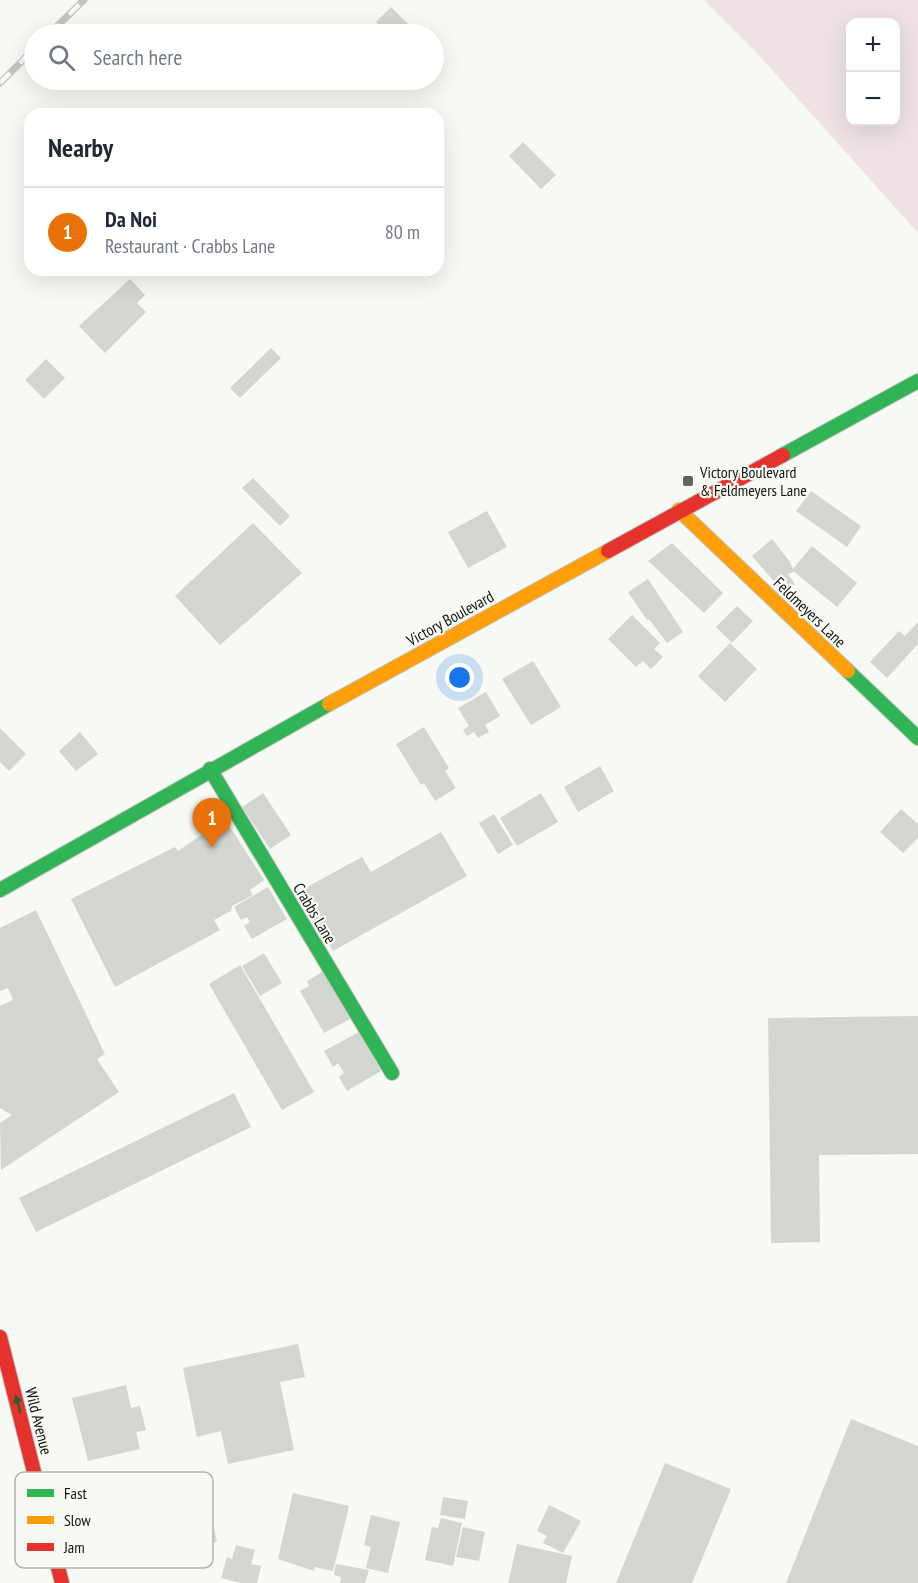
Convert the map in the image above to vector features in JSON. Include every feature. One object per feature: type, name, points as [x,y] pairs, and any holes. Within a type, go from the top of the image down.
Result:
[{"type":"street","name":"Victory Boulevard","points":[[0,890],[210,769],[918,381]]},
{"type":"street","name":"Feldmeyers Lane","points":[[679,510],[918,738]]},
{"type":"street","name":"Crabbs Lane","points":[[210,769],[392,1073]]},
{"type":"street","name":"Wild Avenue","points":[[0,1337],[34,1472]]},
{"type":"street","name":"Wild Avenue","points":[[58,1568],[62,1583]]},
{"type":"shaded area","points":[[704,0],[918,0],[918,233],[755,51]]},
{"type":"building","points":[[391,7],[408,24],[378,24],[376,22]]},
{"type":"building","points":[[523,142],[556,175],[541,189],[509,156]]},
{"type":"building","points":[[130,279],[145,295],[137,303],[146,312],[105,353],[79,326]]},
{"type":"building","points":[[271,348],[281,358],[240,398],[230,388]]},
{"type":"building","points":[[46,359],[65,378],[44,399],[25,380]]},
{"type":"building","points":[[253,478],[290,516],[280,526],[242,488]]},
{"type":"building","points":[[811,491],[861,526],[847,547],[796,511]]},
{"type":"building","points":[[487,511],[507,547],[468,568],[448,532]]},
{"type":"building","points":[[253,523],[302,573],[220,645],[175,596]]},
{"type":"building","points":[[772,539],[790,562],[794,572],[788,574],[795,584],[784,593],[752,556]]},
{"type":"building","points":[[672,543],[723,593],[704,613],[648,561]]},
{"type":"building","points":[[812,546],[857,583],[837,607],[792,570]]},
{"type":"building","points":[[648,579],[683,632],[667,643],[649,619],[647,620],[628,592]]},
{"type":"building","points":[[737,606],[753,621],[732,643],[716,627]]},
{"type":"building","points":[[632,615],[660,643],[654,649],[663,657],[651,669],[643,661],[636,667],[608,639]]},
{"type":"building","points":[[918,622],[918,644],[887,678],[870,662],[899,631],[905,636]]},
{"type":"building","points":[[730,643],[757,669],[725,702],[698,676]]},
{"type":"building","points":[[533,661],[561,707],[531,725],[502,679]]},
{"type":"building","points":[[486,692],[500,716],[485,725],[489,732],[478,738],[474,732],[467,736],[463,730],[469,726],[458,708]]},
{"type":"building","points":[[424,727],[449,768],[445,771],[456,788],[435,801],[424,783],[421,785],[396,744]]},
{"type":"building","points":[[0,728],[26,754],[9,771],[0,762]]},
{"type":"building","points":[[80,732],[98,754],[76,771],[59,751]]},
{"type":"building","points":[[600,766],[614,791],[578,812],[564,787]]},
{"type":"building","points":[[263,793],[291,835],[270,849],[242,807]]},
{"type":"building","points":[[541,793],[558,822],[517,846],[500,818]]},
{"type":"building","points":[[901,809],[918,824],[918,838],[903,853],[880,832]]},
{"type":"building","points":[[494,814],[513,845],[498,854],[479,823]]},
{"type":"building","points":[[225,819],[264,880],[250,890],[253,895],[232,906],[231,911],[214,920],[220,930],[115,987],[71,899],[175,847],[178,851]]},
{"type":"building","points":[[441,832],[467,876],[333,951],[298,892],[362,857],[371,872]]},
{"type":"building","points":[[268,887],[287,919],[252,939],[244,926],[250,922],[247,917],[241,920],[234,907]]},
{"type":"building","points":[[36,910],[105,1054],[97,1059],[119,1092],[1,1170],[0,1123],[12,1115],[0,1108],[0,1006],[13,1000],[8,988],[0,991],[0,928]]},
{"type":"building","points":[[264,953],[282,983],[260,996],[242,966]]},
{"type":"building","points":[[240,965],[314,1092],[282,1110],[209,984]]},
{"type":"building","points":[[324,971],[350,1019],[324,1033],[300,991],[309,986],[307,981]]},
{"type":"building","points":[[918,1016],[918,1154],[819,1155],[820,1242],[771,1243],[768,1018]]},
{"type":"building","points":[[359,1032],[381,1071],[347,1091],[339,1077],[344,1073],[338,1063],[333,1067],[324,1051]]},
{"type":"building","points":[[234,1093],[251,1127],[36,1232],[19,1198]]},
{"type":"building","points":[[298,1344],[305,1377],[280,1382],[294,1450],[228,1464],[221,1431],[197,1437],[183,1368]]},
{"type":"building","points":[[126,1385],[131,1408],[140,1406],[146,1430],[136,1432],[140,1449],[88,1461],[72,1398]]},
{"type":"building","points":[[851,1419],[918,1446],[918,1583],[786,1583]]},
{"type":"building","points":[[665,1463],[731,1489],[692,1583],[616,1583]]},
{"type":"building","points":[[293,1493],[349,1506],[333,1571],[315,1567],[314,1571],[278,1559]]},
{"type":"building","points":[[443,1497],[468,1501],[465,1519],[440,1515]]},
{"type":"building","points":[[549,1505],[581,1521],[563,1553],[543,1543],[547,1536],[537,1531]]},
{"type":"building","points":[[371,1515],[400,1522],[388,1573],[366,1568],[371,1547],[364,1545]]},
{"type":"building","points":[[441,1518],[462,1523],[453,1566],[425,1560],[432,1527],[438,1528]]},
{"type":"building","points":[[213,1523],[217,1542],[213,1543]]},
{"type":"building","points":[[463,1527],[485,1532],[479,1561],[456,1557]]},
{"type":"building","points":[[517,1544],[572,1556],[566,1583],[508,1583]]},
{"type":"building","points":[[236,1545],[255,1550],[251,1564],[261,1566],[257,1583],[241,1583],[221,1578],[227,1557],[232,1559]]},
{"type":"building","points":[[336,1564],[369,1570],[365,1583],[340,1583],[341,1577],[334,1575]]},
{"type":"railway","points":[[59,24],[84,0]]},
{"type":"railway","points":[[0,83],[24,59]]},
{"type":"traffic: fast","points":[[783,455],[918,381]]},
{"type":"traffic: fast","points":[[848,671],[918,738]]},
{"type":"traffic: fast","points":[[0,890],[329,704]]},
{"type":"traffic: fast","points":[[210,769],[392,1073]]},
{"type":"traffic: slow","points":[[679,510],[848,671]]},
{"type":"traffic: slow","points":[[329,704],[608,551]]},
{"type":"traffic: jam","points":[[608,551],[783,455]]},
{"type":"traffic: jam","points":[[0,1337],[34,1472]]},
{"type":"traffic: jam","points":[[58,1568],[62,1583]]},
{"type":"place","name":"Victory Boulevard & Feldmeyers Lane","points":[[688,481]]},
{"type":"place","name":"Da Noi","points":[[212,848]]}]
